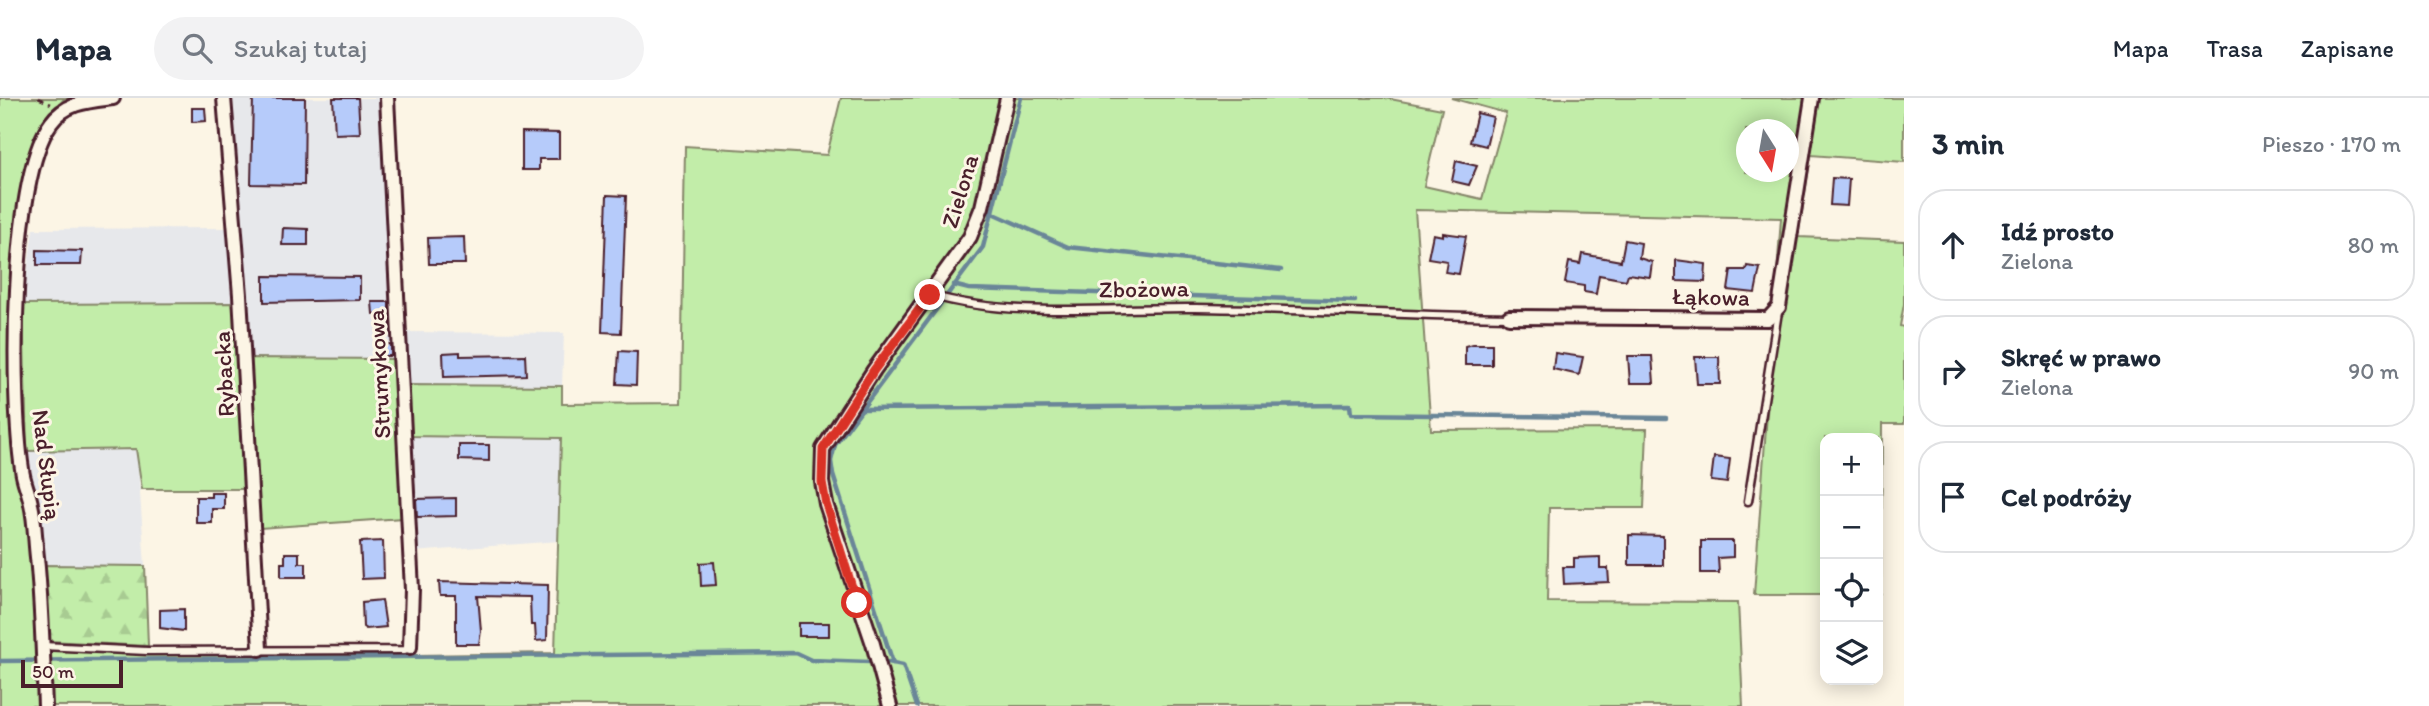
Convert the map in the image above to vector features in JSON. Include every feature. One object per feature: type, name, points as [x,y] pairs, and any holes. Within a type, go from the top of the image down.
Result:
[{"type":"street","name":"Nad Słupią","points":[[45,706],[32,506],[22,470],[16,323],[18,270],[30,182],[41,140],[61,111],[74,104],[113,98]]},
{"type":"street","name":"Rybacka","points":[[224,98],[240,295],[260,649]]},
{"type":"street","name":"Strumykowa","points":[[387,98],[412,590],[410,647]]},
{"type":"street","name":"Zielona","points":[[890,706],[873,644],[826,504],[822,482],[823,449],[874,370],[970,237],[978,217],[1007,98]]},
{"type":"street","name":"Łąkowa","points":[[1509,317],[1768,319],[1779,307],[1812,98]]},
{"type":"lane","name":"Zbożowa","points":[[930,295],[957,303],[1071,310],[1196,308],[1509,317]]},
{"type":"lane","points":[[1748,501],[1779,307]]},
{"type":"lane","points":[[42,646],[148,651],[405,650],[410,647]]},
{"type":"shaded area","points":[[233,98],[382,98],[396,359],[249,358]]},
{"type":"shaded area","points":[[228,228],[234,303],[23,304],[33,229]]},
{"type":"shaded area","points":[[398,332],[564,333],[562,386],[401,385]]},
{"type":"shaded area","points":[[409,436],[561,438],[559,541],[413,552]]},
{"type":"shaded area","points":[[137,449],[145,566],[44,565],[39,506],[28,468],[27,451]]},
{"type":"green space","points":[[0,98],[73,98],[64,99],[40,127],[25,185],[11,338],[16,474],[27,506],[36,648],[415,655],[555,653],[561,438],[409,436],[406,385],[562,386],[562,404],[681,403],[685,146],[827,155],[841,98],[1385,98],[1442,109],[1424,186],[1482,199],[1506,113],[1451,98],[1904,98],[1904,162],[1811,155],[1798,237],[1904,241],[1904,304],[1900,326],[1904,327],[1904,424],[1882,424],[1882,433],[1820,433],[1820,595],[1754,595],[1781,218],[1415,210],[1431,430],[1647,429],[1644,508],[1549,508],[1547,601],[1738,602],[1743,706],[0,706]]},
{"type":"green space","points":[[234,303],[244,489],[142,489],[136,449],[27,451],[23,304]]},
{"type":"green space","points":[[249,358],[396,359],[402,518],[260,528]]},
{"type":"green space","points":[[44,565],[145,566],[148,646],[48,641]]},
{"type":"building","points":[[253,98],[305,98],[304,185],[251,184]]},
{"type":"building","points":[[333,98],[358,98],[360,133],[335,134]]},
{"type":"building","points":[[192,108],[205,108],[206,121],[192,122]]},
{"type":"building","points":[[1477,113],[1493,117],[1486,146],[1470,142]]},
{"type":"building","points":[[522,132],[559,133],[559,159],[539,159],[539,170],[522,170]]},
{"type":"building","points":[[1456,161],[1477,166],[1469,185],[1452,181]]},
{"type":"building","points":[[1832,178],[1849,179],[1847,206],[1830,205]]},
{"type":"building","points":[[607,195],[626,196],[621,333],[602,332]]},
{"type":"building","points":[[283,228],[308,229],[308,245],[282,245]]},
{"type":"building","points":[[1443,233],[1466,236],[1459,274],[1445,272],[1447,261],[1428,258],[1433,234],[1443,236]]},
{"type":"building","points":[[464,237],[465,264],[429,264],[428,238]]},
{"type":"building","points":[[1625,240],[1641,243],[1639,258],[1652,262],[1650,277],[1628,274],[1626,280],[1599,275],[1596,294],[1584,292],[1584,286],[1565,283],[1569,262],[1580,264],[1582,254],[1621,261]]},
{"type":"building","points":[[37,250],[82,251],[81,265],[37,265]]},
{"type":"building","points":[[1676,260],[1706,264],[1705,282],[1676,281]]},
{"type":"building","points":[[1747,266],[1760,268],[1755,293],[1728,290],[1731,270],[1746,270]]},
{"type":"building","points":[[264,276],[360,277],[360,300],[264,302]]},
{"type":"building","points":[[372,302],[389,302],[389,313],[373,314]]},
{"type":"building","points":[[391,344],[391,356],[376,356],[376,345]]},
{"type":"building","points":[[1492,344],[1492,365],[1465,365],[1465,346]]},
{"type":"building","points":[[619,351],[637,352],[636,385],[617,384]]},
{"type":"building","points":[[460,352],[460,356],[525,355],[526,375],[444,377],[443,353]]},
{"type":"building","points":[[1555,353],[1583,357],[1579,375],[1553,369]]},
{"type":"building","points":[[1628,356],[1652,356],[1654,383],[1630,383]]},
{"type":"building","points":[[1695,357],[1719,357],[1720,384],[1697,384]]},
{"type":"building","points":[[459,445],[489,445],[489,461],[459,460]]},
{"type":"building","points":[[1714,457],[1730,459],[1727,483],[1711,481]]},
{"type":"building","points":[[211,493],[224,493],[224,509],[212,509],[212,523],[196,523],[196,497],[211,497]]},
{"type":"building","points":[[456,498],[456,516],[417,517],[416,499]]},
{"type":"building","points":[[1629,535],[1663,536],[1663,565],[1629,565]]},
{"type":"building","points":[[383,541],[384,578],[362,579],[360,542]]},
{"type":"building","points":[[1701,541],[1733,541],[1733,557],[1718,558],[1719,573],[1701,573]]},
{"type":"building","points":[[285,553],[299,553],[299,563],[306,563],[306,577],[281,577],[281,563],[285,563]]},
{"type":"building","points":[[1600,557],[1600,568],[1608,568],[1609,582],[1564,584],[1563,567],[1574,567],[1574,558]]},
{"type":"building","points":[[714,562],[716,585],[701,586],[700,563]]},
{"type":"building","points":[[439,582],[548,585],[547,640],[536,641],[535,625],[531,625],[530,597],[478,596],[481,631],[479,644],[456,644],[456,596],[440,596]]},
{"type":"building","points":[[382,600],[386,627],[366,629],[363,627],[362,602]]},
{"type":"building","points":[[184,609],[184,631],[160,628],[160,610]]},
{"type":"building","points":[[799,623],[829,623],[829,636],[799,636]]},
{"type":"waterway","points":[[893,663],[833,475],[831,461],[835,445],[983,247],[1021,98]]},
{"type":"waterway","points":[[990,212],[1068,247],[1281,270]]},
{"type":"waterway","points":[[953,285],[969,289],[1355,301]]},
{"type":"waterway","points":[[861,409],[1350,405],[1351,414],[1666,418]]},
{"type":"waterway","points":[[0,661],[796,653],[811,660],[870,662]]},
{"type":"waterway","points":[[888,662],[903,665],[917,706]]},
{"type":"route","points":[[857,603],[826,504],[822,482],[823,449],[874,370],[930,295]]}]
